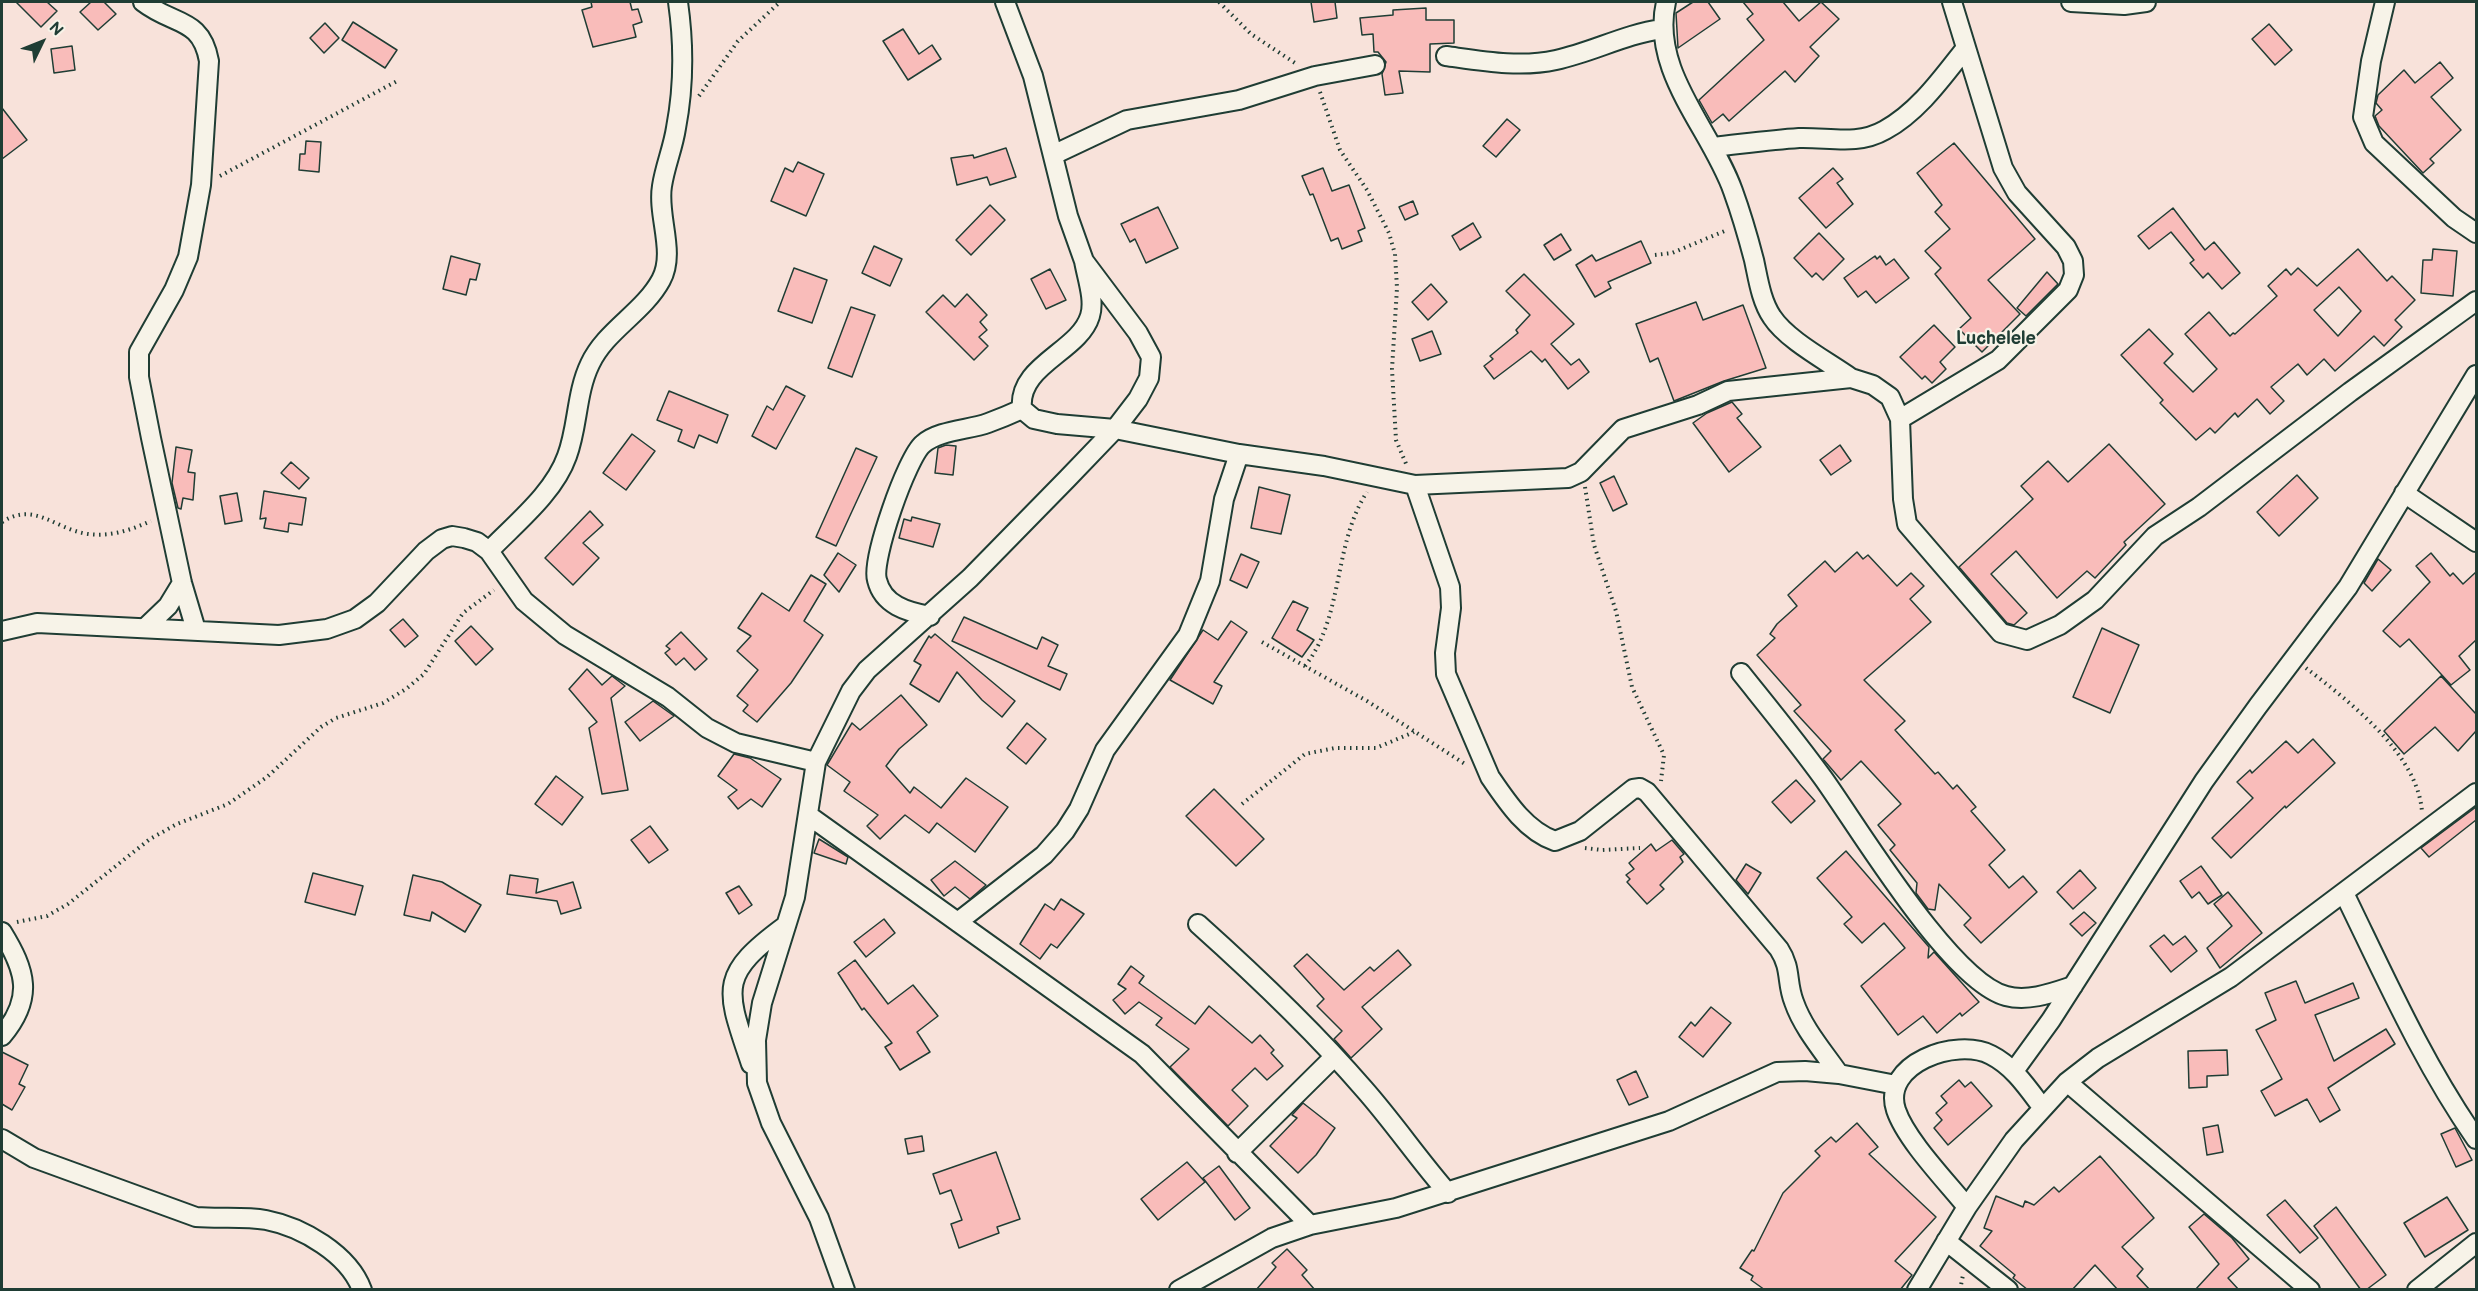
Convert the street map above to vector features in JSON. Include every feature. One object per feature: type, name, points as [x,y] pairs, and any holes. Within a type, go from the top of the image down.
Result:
[{"type":"street","points":[[143,2],[164,16],[197,30],[206,43],[209,83],[201,185],[188,257],[174,290],[139,352],[143,399],[182,583],[196,630]]},
{"type":"street","points":[[489,551],[560,474],[568,455],[590,364],[607,338],[646,300],[665,270],[667,255],[661,208],[662,187],[677,123],[682,69],[682,33],[678,2]]},
{"type":"street","points":[[1005,2],[1033,76],[1055,154],[1068,216],[1084,261],[1092,304],[1090,316],[1083,330],[1048,360],[1027,384],[1020,397],[1022,409],[1034,419],[1115,429],[1239,454],[1324,465],[1375,478],[1415,484],[1545,480],[1568,478],[1581,472],[1623,429],[1698,405],[1728,391],[1851,378]]},
{"type":"street","points":[[1666,2],[1662,29],[1675,76],[1730,183],[1746,231],[1759,286],[1771,316],[1788,333],[1851,378],[1873,385],[1890,397],[1900,419],[1903,499],[1907,524],[2001,633],[2027,640],[2060,625],[2095,600],[2155,536],[2199,507],[2350,392],[2476,301]]},
{"type":"street","points":[[1900,419],[1998,360],[2068,290],[2074,275],[2073,261],[2066,247],[2017,193],[2003,168],[1952,2]]},
{"type":"street","points":[[2071,2],[2124,6],[2146,2]]},
{"type":"street","points":[[2385,2],[2371,61],[2364,117],[2374,143],[2454,218],[2476,232]]},
{"type":"street","points":[[1446,56],[1496,63],[1533,63],[1578,54],[1638,32],[1662,29]]},
{"type":"street","points":[[1712,147],[1801,138],[1860,140],[1884,131],[1906,115],[1938,83],[1965,49]]},
{"type":"street","points":[[1055,154],[1127,120],[1239,100],[1315,76],[1375,65]]},
{"type":"street","points":[[757,1083],[756,1040],[762,1003],[801,864],[816,762],[850,691],[867,670],[930,616],[1115,429],[1138,399],[1149,378],[1151,357],[1138,333],[1084,261]]},
{"type":"street","points":[[2014,1071],[2073,987],[2204,781],[2348,587],[2476,375]]},
{"type":"street","points":[[930,616],[899,608],[881,591],[876,578],[879,554],[909,462],[923,444],[937,437],[988,423],[1022,409]]},
{"type":"street","points":[[959,921],[1044,855],[1065,831],[1079,809],[1106,750],[1188,635],[1209,581],[1224,499],[1239,454]]},
{"type":"street","points":[[1415,484],[1450,587],[1451,608],[1445,653],[1446,674],[1490,777],[1533,831],[1555,842],[1580,831],[1633,789],[1640,788],[1647,792],[1779,949],[1787,961],[1794,1003],[1839,1074]]},
{"type":"street","points":[[2404,494],[2476,540]]},
{"type":"street","points":[[2,631],[37,623],[279,635],[327,629],[355,619],[376,603],[426,551],[442,539],[452,536],[477,542],[489,551],[524,601],[565,635],[668,697],[707,728],[736,743],[816,762]]},
{"type":"street","points":[[145,628],[168,606],[182,583]]},
{"type":"street","points":[[1741,673],[1821,774],[1929,928],[1980,984],[2007,997],[2037,997],[2073,987]]},
{"type":"street","points":[[1917,1290],[1967,1207],[2014,1140],[2067,1082],[2098,1058],[2231,977],[2476,793]]},
{"type":"street","points":[[808,815],[1142,1054],[1310,1225]]},
{"type":"street","points":[[2344,893],[2447,1097],[2476,1139]]},
{"type":"street","points":[[1198,924],[1294,1013],[1365,1090],[1448,1193]]},
{"type":"street","points":[[785,926],[761,944],[741,965],[732,981],[733,1005],[771,1123],[819,1218],[845,1290]]},
{"type":"street","points":[[2,1036],[19,1012],[24,996],[24,978],[7,927]]},
{"type":"street","points":[[1967,1207],[1908,1133],[1896,1109],[1896,1085],[1912,1066],[1932,1054],[1964,1047],[1990,1054],[2014,1071],[2042,1107]]},
{"type":"street","points":[[1237,1153],[1334,1057]]},
{"type":"street","points":[[1179,1290],[1272,1238],[1310,1225],[1396,1208],[1448,1193],[1669,1121],[1777,1072],[1805,1071],[1839,1074],[1896,1085]]},
{"type":"street","points":[[2067,1082],[2310,1290]]},
{"type":"street","points":[[2,1139],[34,1158],[196,1217],[218,1219],[240,1217],[268,1220],[299,1231],[345,1263],[358,1280],[362,1290]]},
{"type":"street","points":[[1946,1241],[2008,1290]]},
{"type":"street","points":[[2417,1290],[2476,1243]]},
{"type":"path","points":[[694,104],[738,41],[780,2]]},
{"type":"path","points":[[1219,2],[1251,34],[1315,76],[1340,150],[1367,190],[1389,233],[1395,254],[1397,288],[1392,369],[1396,440],[1415,484]]},
{"type":"path","points":[[201,185],[399,81]]},
{"type":"path","points":[[1655,255],[1672,253],[1721,231],[1746,231]]},
{"type":"path","points":[[1581,472],[1590,508],[1594,545],[1616,611],[1632,687],[1664,755],[1658,805]]},
{"type":"path","points":[[1305,666],[1321,639],[1347,542],[1362,499],[1375,478]]},
{"type":"path","points":[[2,522],[15,514],[28,512],[76,531],[100,535],[119,533],[168,513]]},
{"type":"path","points":[[7,927],[46,916],[68,904],[150,839],[177,824],[228,804],[252,788],[328,723],[343,715],[383,703],[406,690],[424,674],[463,613],[476,600],[510,580]]},
{"type":"path","points":[[1262,642],[1490,777]]},
{"type":"path","points":[[2294,658],[2365,718],[2410,771],[2417,784],[2422,802],[2424,831]]},
{"type":"path","points":[[1242,804],[1305,754],[1335,748],[1376,748],[1414,732]]},
{"type":"path","points":[[1555,842],[1602,850],[1640,848]]},
{"type":"building","points":[[16,2],[47,2],[57,11],[41,27]]},
{"type":"building","points":[[91,2],[104,2],[116,14],[98,30],[80,12]]},
{"type":"building","points":[[591,2],[630,2],[632,10],[638,9],[642,22],[633,25],[636,37],[593,47],[582,10],[592,7]]},
{"type":"building","points":[[1311,2],[1335,2],[1337,18],[1314,22]]},
{"type":"building","points":[[1693,2],[1708,2],[1720,19],[1678,48],[1676,13]]},
{"type":"building","points":[[1743,2],[1783,2],[1799,21],[1821,2],[1839,19],[1810,47],[1819,56],[1795,82],[1785,71],[1729,121],[1723,114],[1712,123],[1699,100],[1764,40],[1747,19],[1753,14]]},
{"type":"building","points":[[1426,8],[1426,20],[1454,20],[1454,43],[1430,44],[1430,72],[1399,71],[1403,93],[1385,95],[1382,74],[1386,62],[1378,52],[1374,52],[1373,34],[1362,35],[1360,18],[1393,15],[1393,10]]},
{"type":"building","points":[[353,22],[397,50],[385,68],[342,40]]},
{"type":"building","points":[[325,23],[339,38],[324,53],[310,38]]},
{"type":"building","points":[[2269,24],[2292,50],[2275,65],[2252,39]]},
{"type":"building","points":[[903,29],[919,54],[932,45],[941,59],[908,80],[883,41]]},
{"type":"building","points":[[72,46],[75,70],[54,73],[51,49]]},
{"type":"building","points":[[2440,62],[2453,78],[2431,97],[2461,130],[2430,159],[2434,163],[2423,173],[2379,126],[2375,116],[2382,110],[2376,103],[2378,95],[2404,70],[2415,83]]},
{"type":"building","points":[[2,108],[27,140],[2,159]]},
{"type":"building","points":[[1507,119],[1520,130],[1496,157],[1483,146]]},
{"type":"building","points":[[306,141],[321,142],[319,172],[299,170],[300,154],[305,154]]},
{"type":"building","points":[[1954,143],[2035,239],[1988,280],[2020,314],[1982,352],[1959,329],[1971,318],[1935,274],[1941,268],[1925,251],[1950,229],[1935,212],[1942,205],[1917,173]]},
{"type":"building","points":[[1006,148],[1016,177],[990,185],[987,177],[957,185],[951,158],[973,155],[974,158]]},
{"type":"building","points":[[798,162],[824,174],[806,216],[771,201],[785,168],[793,172]]},
{"type":"building","points":[[1323,168],[1332,191],[1349,185],[1365,228],[1358,231],[1362,241],[1342,249],[1338,238],[1331,241],[1313,194],[1310,195],[1302,176]]},
{"type":"building","points":[[1833,168],[1843,179],[1837,183],[1853,204],[1826,228],[1799,198]]},
{"type":"building","points":[[1413,201],[1418,214],[1405,220],[1399,207]]},
{"type":"building","points":[[990,205],[1005,220],[971,255],[956,240]]},
{"type":"building","points":[[1158,207],[1178,248],[1146,263],[1135,239],[1130,242],[1121,224]]},
{"type":"building","points":[[2173,208],[2205,250],[2214,242],[2240,273],[2222,289],[2208,273],[2203,278],[2190,263],[2194,260],[2171,232],[2149,249],[2138,236]]},
{"type":"building","points":[[1473,223],[1481,237],[1460,250],[1452,236]]},
{"type":"building","points":[[1819,233],[1844,259],[1823,280],[1816,273],[1812,277],[1794,258]]},
{"type":"building","points":[[1561,234],[1571,250],[1554,260],[1544,245]]},
{"type":"building","points":[[1641,241],[1651,263],[1608,282],[1611,288],[1595,297],[1576,265],[1592,255],[1596,261]]},
{"type":"building","points":[[874,246],[902,259],[890,286],[862,273]]},
{"type":"building","points":[[2358,249],[2387,281],[2392,276],[2415,300],[2395,320],[2402,327],[2384,346],[2374,336],[2335,371],[2324,359],[2307,375],[2298,364],[2271,387],[2284,401],[2270,414],[2257,399],[2238,417],[2235,413],[2215,433],[2210,428],[2196,440],[2160,403],[2163,400],[2121,355],[2149,329],[2173,354],[2164,363],[2193,392],[2217,369],[2185,334],[2209,312],[2230,336],[2277,296],[2268,286],[2286,269],[2291,275],[2298,268],[2317,286]],"holes":[[[2339,287],[2361,311],[2338,336],[2314,310]]]},
{"type":"building","points":[[2433,249],[2457,251],[2453,296],[2421,293],[2423,260],[2432,260]]},
{"type":"building","points":[[451,256],[480,264],[476,280],[470,279],[466,295],[443,289]]},
{"type":"building","points":[[1875,256],[1877,259],[1880,256],[1886,265],[1894,259],[1909,278],[1876,303],[1866,291],[1858,297],[1844,278]]},
{"type":"building","points":[[794,268],[827,280],[812,323],[778,311]]},
{"type":"building","points":[[1050,269],[1066,300],[1046,309],[1031,279]]},
{"type":"building","points":[[2047,272],[2058,284],[2026,316],[2017,308]]},
{"type":"building","points":[[1524,274],[1574,324],[1551,344],[1571,365],[1579,359],[1589,372],[1568,389],[1545,359],[1542,362],[1531,351],[1494,379],[1484,366],[1493,359],[1490,356],[1518,333],[1516,330],[1530,315],[1506,291]]},
{"type":"building","points":[[1431,284],[1447,302],[1428,320],[1412,302]]},
{"type":"building","points":[[967,294],[987,315],[980,322],[987,330],[979,337],[988,346],[974,360],[926,312],[943,295],[955,307]]},
{"type":"building","points":[[1696,302],[1703,320],[1743,305],[1766,368],[1724,381],[1674,401],[1658,358],[1650,362],[1636,324]]},
{"type":"building","points":[[851,307],[875,315],[852,377],[828,368]]},
{"type":"building","points":[[1934,325],[1955,347],[1940,362],[1946,369],[1932,383],[1925,376],[1922,379],[1900,357]]},
{"type":"building","points":[[1432,331],[1441,354],[1420,361],[1412,339]]},
{"type":"building","points":[[786,386],[805,396],[776,449],[752,436],[767,406],[773,410]]},
{"type":"building","points":[[669,391],[728,415],[717,443],[699,435],[694,448],[678,441],[682,430],[657,420]]},
{"type":"building","points":[[1732,402],[1742,414],[1737,418],[1761,447],[1729,472],[1693,423],[1707,413]]},
{"type":"building","points":[[632,434],[655,451],[626,490],[603,473]]},
{"type":"building","points":[[2109,444],[2165,504],[2124,542],[2126,545],[2095,578],[2087,571],[2057,598],[2016,551],[1991,574],[2027,613],[2014,625],[2007,623],[1959,567],[2033,499],[2021,486],[2048,461],[2068,482]]},
{"type":"building","points":[[946,445],[956,446],[953,475],[935,473],[938,448]]},
{"type":"building","points":[[1840,445],[1851,461],[1831,475],[1820,460]]},
{"type":"building","points":[[176,447],[192,450],[188,472],[195,473],[193,500],[183,498],[181,509],[178,508],[172,483]]},
{"type":"building","points":[[856,448],[877,457],[836,546],[816,537]]},
{"type":"building","points":[[291,462],[309,478],[299,489],[281,473]]},
{"type":"building","points":[[2297,475],[2318,498],[2279,536],[2257,512]]},
{"type":"building","points":[[1614,476],[1627,504],[1613,511],[1600,483]]},
{"type":"building","points":[[1259,487],[1290,495],[1281,534],[1251,528]]},
{"type":"building","points":[[264,491],[306,498],[302,525],[289,523],[288,532],[264,528],[266,518],[260,519]]},
{"type":"building","points":[[237,493],[242,521],[225,524],[220,496]]},
{"type":"building","points":[[590,511],[603,525],[583,543],[599,558],[573,585],[545,558]]},
{"type":"building","points":[[912,517],[940,524],[933,547],[899,538],[904,519],[911,521]]},
{"type":"building","points":[[1857,552],[1863,559],[1868,555],[1897,586],[1911,573],[1924,586],[1910,599],[1931,622],[1864,680],[1905,721],[1895,730],[1935,774],[1938,772],[1953,789],[1957,785],[1976,807],[1971,811],[2005,850],[1989,865],[2009,888],[2023,876],[2037,892],[1981,943],[1964,925],[1971,918],[1939,884],[1935,910],[1928,909],[1916,893],[1917,883],[1890,850],[1895,845],[1878,825],[1901,804],[1861,761],[1841,780],[1823,759],[1831,751],[1794,711],[1801,705],[1757,655],[1775,638],[1770,634],[1777,624],[1797,606],[1788,595],[1825,561],[1835,572]]},
{"type":"building","points":[[838,553],[856,565],[839,592],[824,575]]},
{"type":"building","points":[[2431,553],[2450,576],[2453,573],[2463,584],[2476,572],[2476,640],[2459,656],[2470,670],[2451,685],[2409,639],[2400,647],[2383,631],[2430,582],[2416,566]]},
{"type":"building","points":[[1241,554],[1259,562],[1247,588],[1230,580]]},
{"type":"building","points":[[2378,559],[2391,570],[2372,591],[2364,583]]},
{"type":"building","points":[[811,575],[826,584],[804,621],[823,635],[791,683],[757,722],[743,711],[748,705],[737,696],[758,670],[737,651],[751,636],[738,628],[762,593],[789,611]]},
{"type":"building","points":[[1293,601],[1308,608],[1297,630],[1314,640],[1302,657],[1272,638]]},
{"type":"building","points":[[964,617],[1037,649],[1042,637],[1058,645],[1048,666],[1067,674],[1060,690],[952,641]]},
{"type":"building","points":[[403,619],[418,636],[405,647],[390,630]]},
{"type":"building","points":[[1231,621],[1247,632],[1214,682],[1222,686],[1213,704],[1170,680],[1203,630],[1218,640]]},
{"type":"building","points":[[471,626],[493,649],[476,665],[455,641]]},
{"type":"building","points":[[2102,628],[2139,645],[2110,713],[2073,697]]},
{"type":"building","points":[[681,632],[707,659],[695,670],[684,658],[676,665],[665,653],[670,649],[666,646]]},
{"type":"building","points":[[935,634],[1015,701],[1002,717],[982,700],[957,672],[939,702],[910,684],[921,665],[914,661],[929,636],[931,638]]},
{"type":"building","points":[[587,669],[602,685],[612,676],[625,686],[611,698],[628,790],[602,794],[589,728],[597,722],[569,689]]},
{"type":"building","points":[[2441,676],[2476,714],[2476,731],[2458,751],[2435,727],[2404,754],[2384,731]]},
{"type":"building","points":[[901,695],[927,725],[899,749],[886,766],[910,793],[914,787],[941,808],[966,778],[1008,807],[975,852],[937,823],[929,833],[905,815],[880,839],[867,826],[878,815],[844,791],[850,782],[827,765],[852,723],[860,730]]},
{"type":"building","points":[[653,701],[674,716],[640,741],[625,722]]},
{"type":"building","points":[[1027,723],[1046,739],[1026,764],[1007,748]]},
{"type":"building","points":[[2313,739],[2335,763],[2286,808],[2285,806],[2231,858],[2212,838],[2253,798],[2237,782],[2250,770],[2252,773],[2286,741],[2298,753]]},
{"type":"building","points":[[734,754],[750,758],[781,779],[762,807],[751,799],[738,809],[728,797],[737,790],[718,776]]},
{"type":"building","points":[[556,776],[583,797],[562,825],[535,804]]},
{"type":"building","points":[[1796,780],[1815,801],[1791,823],[1772,802]]},
{"type":"building","points":[[1214,789],[1264,839],[1236,866],[1186,816]]},
{"type":"building","points":[[2476,807],[2476,820],[2429,857],[2421,848]]},
{"type":"building","points":[[650,826],[668,850],[649,863],[631,840]]},
{"type":"building","points":[[819,839],[848,857],[846,864],[814,853]]},
{"type":"building","points":[[1672,840],[1684,854],[1680,857],[1683,862],[1660,885],[1664,889],[1647,904],[1627,882],[1630,879],[1626,875],[1634,869],[1629,863],[1651,844],[1656,851]]},
{"type":"building","points":[[1846,851],[1929,947],[1928,958],[1934,952],[1979,1002],[1962,1016],[1960,1013],[1937,1033],[1923,1016],[1898,1035],[1861,986],[1905,948],[1884,923],[1862,943],[1844,924],[1852,917],[1817,878]]},
{"type":"building","points":[[955,861],[986,885],[970,899],[955,887],[944,896],[931,880]]},
{"type":"building","points":[[1746,864],[1761,873],[1748,894],[1736,880]]},
{"type":"building","points":[[2201,866],[2222,895],[2208,904],[2199,892],[2192,898],[2180,881]]},
{"type":"building","points":[[2080,870],[2096,888],[2073,909],[2057,892]]},
{"type":"building","points":[[313,873],[363,886],[355,915],[305,902]]},
{"type":"building","points":[[413,875],[442,882],[481,905],[465,932],[432,912],[430,921],[404,915]]},
{"type":"building","points":[[510,875],[538,879],[536,893],[573,882],[581,908],[561,914],[557,901],[507,894]]},
{"type":"building","points":[[739,886],[752,905],[739,914],[726,893]]},
{"type":"building","points":[[2228,892],[2262,933],[2220,968],[2207,948],[2232,926],[2214,904]]},
{"type":"building","points":[[1061,899],[1084,914],[1057,948],[1051,944],[1040,959],[1020,944],[1045,904],[1054,910]]},
{"type":"building","points":[[2084,912],[2096,923],[2082,936],[2070,924]]},
{"type":"building","points":[[884,919],[895,933],[866,957],[854,942]]},
{"type":"building","points":[[2164,935],[2173,945],[2185,936],[2197,951],[2171,972],[2150,946]]},
{"type":"building","points":[[1398,950],[1411,965],[1362,1007],[1382,1029],[1351,1058],[1334,1039],[1342,1031],[1317,1006],[1324,999],[1294,966],[1307,954],[1344,990],[1370,967],[1374,971]]},
{"type":"building","points":[[855,960],[888,1004],[913,985],[938,1016],[917,1032],[930,1052],[900,1070],[885,1047],[892,1043],[864,1008],[862,1010],[838,973]]},
{"type":"building","points":[[1131,966],[1144,976],[1139,983],[1195,1024],[1209,1006],[1252,1043],[1260,1035],[1274,1050],[1271,1053],[1283,1066],[1267,1080],[1255,1068],[1232,1090],[1248,1106],[1228,1126],[1170,1067],[1189,1049],[1156,1025],[1162,1018],[1139,1002],[1125,1014],[1113,1000],[1126,989],[1118,984]]},
{"type":"building","points":[[2296,981],[2305,1003],[2353,983],[2359,998],[2315,1015],[2334,1061],[2386,1029],[2395,1044],[2328,1088],[2340,1110],[2320,1122],[2307,1099],[2275,1116],[2261,1091],[2282,1079],[2256,1030],[2276,1020],[2265,993]]},
{"type":"building","points":[[1711,1007],[1731,1023],[1703,1057],[1679,1037],[1691,1022],[1695,1026]]},
{"type":"building","points":[[2227,1050],[2228,1075],[2207,1076],[2207,1087],[2189,1088],[2188,1051]]},
{"type":"building","points":[[2,1052],[28,1065],[19,1084],[25,1087],[12,1110],[2,1104]]},
{"type":"building","points":[[1636,1071],[1648,1097],[1629,1105],[1617,1080]]},
{"type":"building","points":[[1959,1080],[1965,1087],[1971,1082],[1992,1106],[1948,1145],[1934,1128],[1942,1120],[1936,1113],[1947,1103],[1941,1096]]},
{"type":"building","points":[[1303,1103],[1335,1128],[1316,1155],[1298,1173],[1270,1146],[1297,1118],[1292,1115]]},
{"type":"building","points":[[1857,1123],[1878,1147],[1869,1154],[1936,1217],[1895,1261],[1912,1275],[1900,1290],[1765,1290],[1751,1280],[1753,1276],[1740,1268],[1752,1250],[1754,1251],[1783,1193],[1820,1156],[1815,1151],[1831,1137],[1836,1142]]},
{"type":"building","points":[[2218,1125],[2223,1152],[2207,1155],[2203,1128]]},
{"type":"building","points":[[2455,1128],[2472,1160],[2456,1167],[2441,1134]]},
{"type":"building","points":[[922,1136],[924,1151],[908,1154],[905,1139]]},
{"type":"building","points":[[996,1152],[1020,1219],[997,1227],[999,1233],[959,1248],[951,1224],[962,1220],[951,1190],[940,1194],[933,1174]]},
{"type":"building","points":[[2100,1156],[2154,1218],[2122,1247],[2143,1269],[2137,1276],[2150,1290],[2118,1290],[2095,1265],[2072,1290],[2028,1290],[2013,1278],[2015,1275],[1980,1246],[1992,1231],[1984,1228],[1996,1196],[2023,1207],[2025,1201],[2034,1205],[2054,1187],[2059,1192]]},
{"type":"building","points":[[1187,1162],[1205,1182],[1158,1220],[1141,1199]]},
{"type":"building","points":[[1219,1166],[1250,1208],[1235,1220],[1203,1178]]},
{"type":"building","points":[[2447,1197],[2468,1230],[2425,1257],[2404,1223]]},
{"type":"building","points":[[2285,1200],[2318,1238],[2300,1253],[2267,1215]]},
{"type":"building","points":[[2336,1207],[2386,1275],[2366,1290],[2361,1290],[2314,1226]]},
{"type":"building","points":[[2204,1214],[2232,1238],[2249,1259],[2228,1278],[2239,1290],[2195,1290],[2219,1264],[2189,1227]]},
{"type":"building","points":[[1287,1249],[1307,1270],[1302,1275],[1315,1290],[1256,1290],[1276,1267],[1272,1263]]},
{"type":"district","name":"Luchelele","points":[[1996,339]]}]
